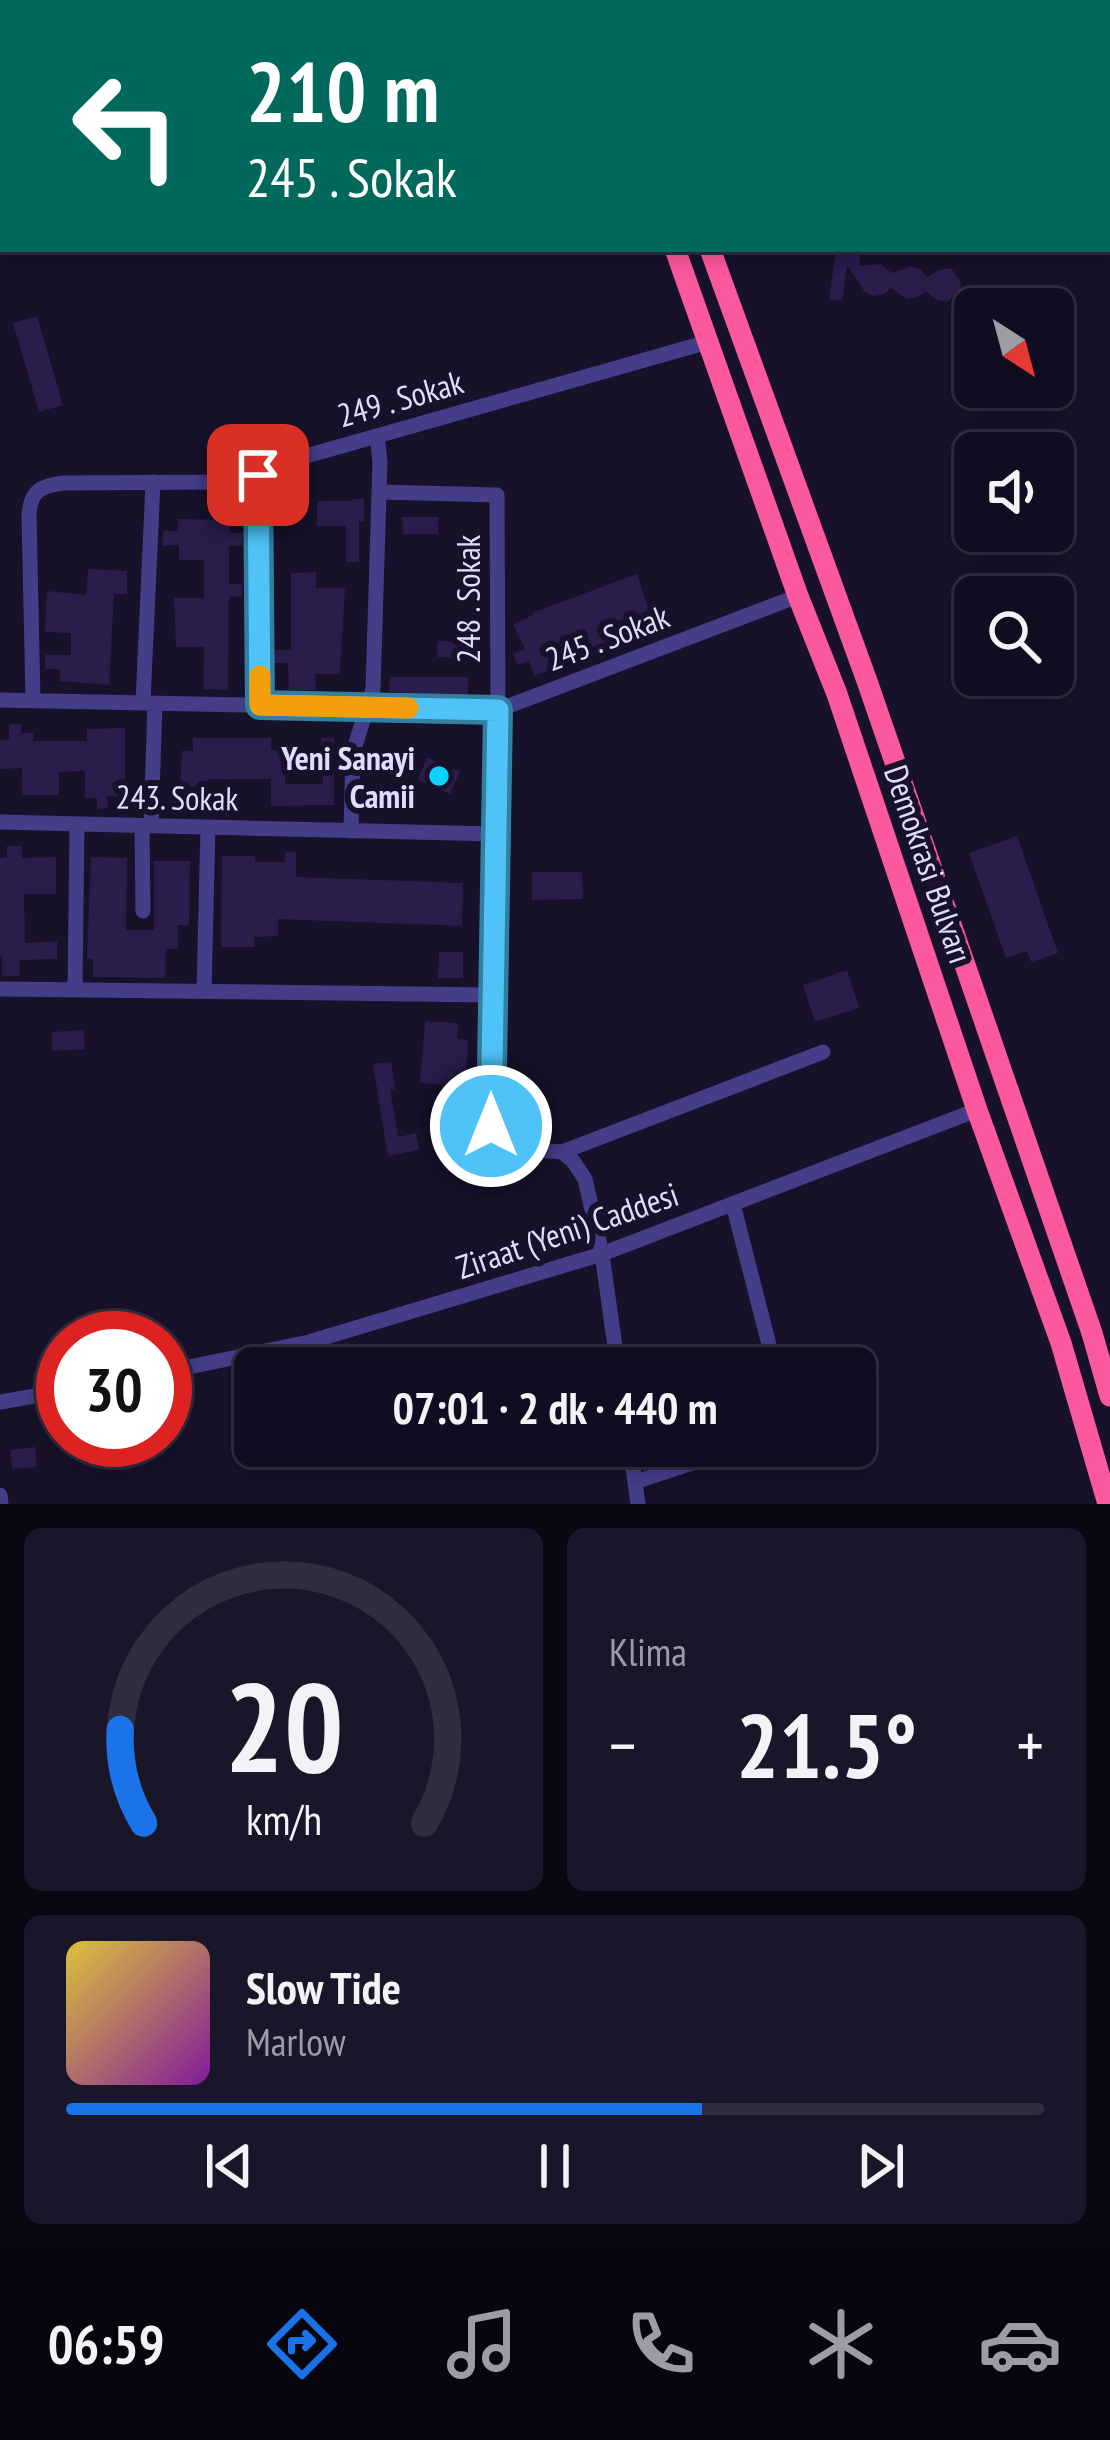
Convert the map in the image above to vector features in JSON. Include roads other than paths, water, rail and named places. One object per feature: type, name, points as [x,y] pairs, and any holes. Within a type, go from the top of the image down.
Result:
[{"type":"highway","name":"Demokrasi Bulvarı","points":[[676,252],[837,694],[1061,1342],[1108,1504]]},
{"type":"highway","name":"Demokrasi Bulvarı","points":[[711,252],[867,681],[1110,1396]]},
{"type":"street","name":"249 . Sokak","points":[[33,700],[29,514],[31,498],[42,487],[235,481],[278,464],[708,341]]},
{"type":"street","points":[[351,831],[353,752],[374,689],[377,436]]},
{"type":"street","points":[[258,475],[260,705]]},
{"type":"street","points":[[143,911],[154,482]]},
{"type":"street","name":"248 . Sokak","points":[[379,492],[497,495],[490,1117],[495,1136],[513,1146],[562,1152]]},
{"type":"street","name":"245 . Sokak","points":[[0,700],[498,710],[798,596]]},
{"type":"street","name":"243. Sokak","points":[[0,823],[496,834]]},
{"type":"street","points":[[75,989],[77,825]]},
{"type":"street","points":[[204,991],[208,827]]},
{"type":"street","points":[[0,989],[492,995]]},
{"type":"street","points":[[562,1152],[823,1052]]},
{"type":"street","name":"Ziraat (Yeni) Caddesi","points":[[192,1366],[330,1336],[602,1254],[977,1110]]},
{"type":"street","points":[[562,1152],[585,1180],[602,1254],[615,1347]]},
{"type":"street","points":[[733,1204],[770,1347]]},
{"type":"street","points":[[0,1402],[36,1396]]},
{"type":"street","points":[[632,1467],[638,1504]]},
{"type":"street","points":[[635,1482],[680,1467]]},
{"type":"street","points":[[0,1495],[1,1504]]},
{"type":"place","name":"Yeni Sanayi Camii","points":[[439,776]]}]
